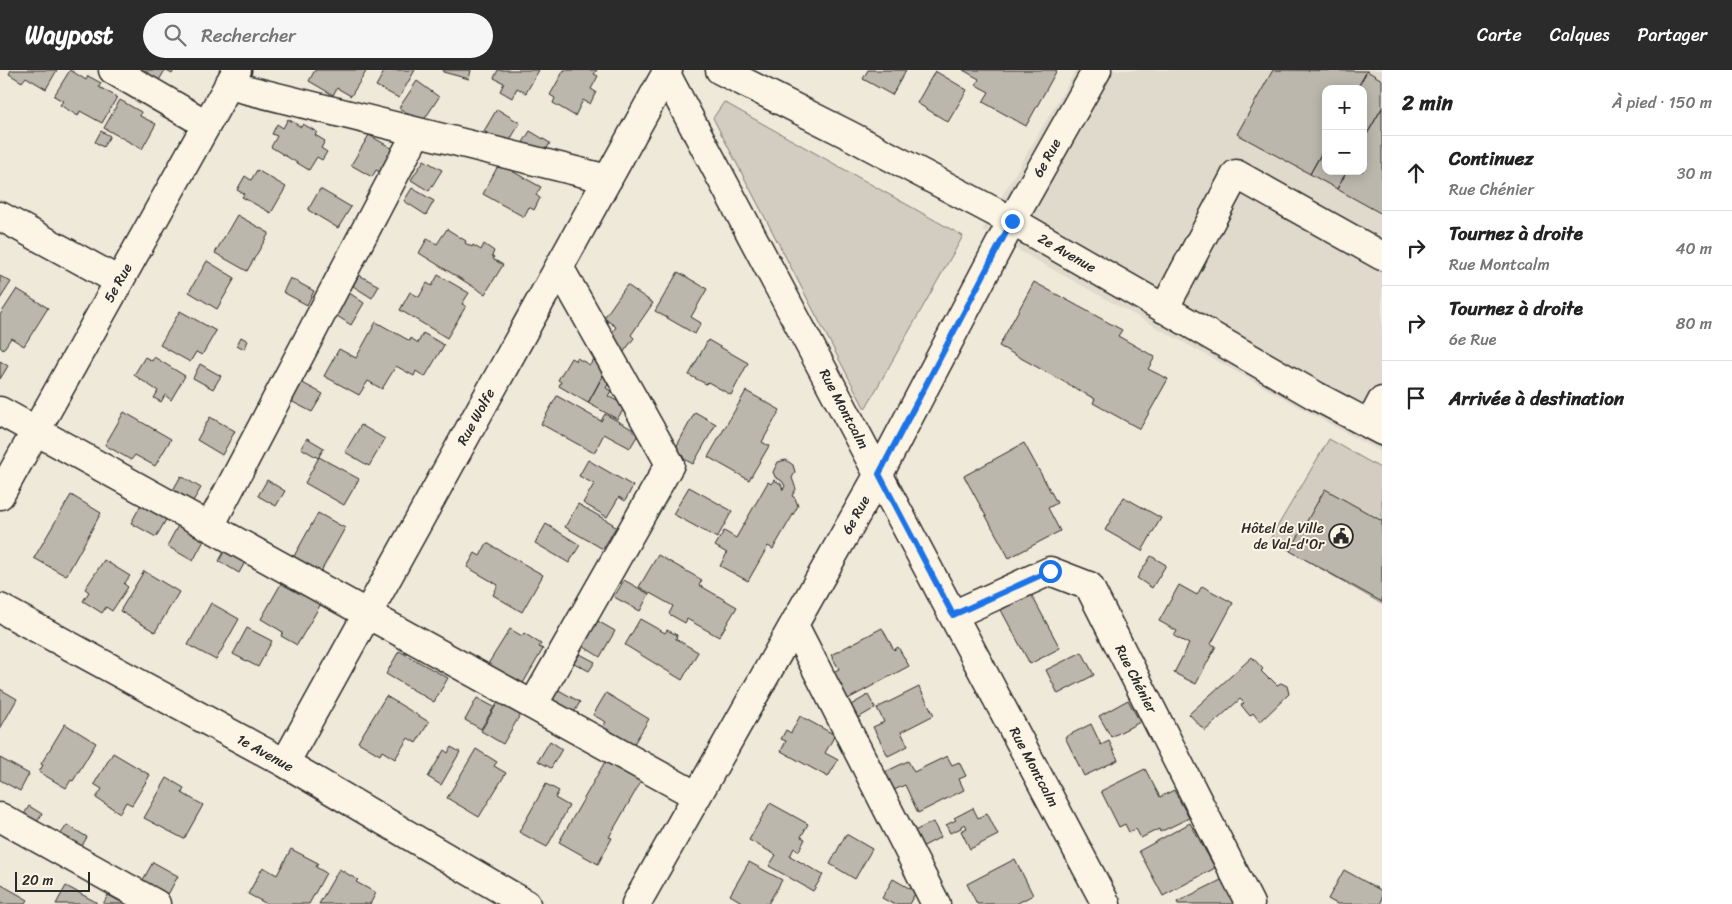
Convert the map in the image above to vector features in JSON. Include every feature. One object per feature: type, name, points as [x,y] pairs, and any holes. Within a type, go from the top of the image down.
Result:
[{"type":"street","points":[[113,70],[206,124]]},
{"type":"street","name":"2e Avenue","points":[[720,70],[849,135],[1012,221],[1316,396],[1378,419]]},
{"type":"street","name":"6e Rue","points":[[636,904],[879,474],[1012,221],[1097,70]]},
{"type":"street","name":"Rue Wolfe","points":[[285,763],[667,72]]},
{"type":"street","name":"Rue Montcalm","points":[[667,72],[1106,904]]},
{"type":"street","points":[[232,78],[417,132],[608,179]]},
{"type":"street","name":"5e Rue","points":[[0,495],[232,78]]},
{"type":"street","points":[[210,526],[417,132]]},
{"type":"street","points":[[1164,309],[1236,174],[1382,256]]},
{"type":"street","points":[[0,216],[119,281]]},
{"type":"street","points":[[533,704],[670,464],[559,267]]},
{"type":"street","points":[[0,411],[697,796]]},
{"type":"street","name":"Rue Chénier","points":[[953,615],[1050,571],[1089,586],[1250,904]]},
{"type":"street","name":"1e Avenue","points":[[0,608],[285,763],[526,904]]},
{"type":"street","points":[[794,625],[936,904]]},
{"type":"street","points":[[0,817],[156,904]]},
{"type":"shaded area","points":[[1076,70],[1382,70],[1382,453],[982,230]]},
{"type":"shaded area","points":[[724,102],[963,236],[865,409],[713,118]]},
{"type":"shaded area","points":[[1329,439],[1382,469],[1382,604],[1270,539]]},
{"type":"building","points":[[11,70],[57,70],[46,89],[26,77],[22,82],[9,74]]},
{"type":"building","points":[[70,70],[86,80],[88,76],[101,83],[99,87],[117,97],[102,123],[80,111],[78,116],[60,105],[63,101],[54,96]]},
{"type":"building","points":[[135,70],[165,70],[154,89]]},
{"type":"building","points":[[165,70],[174,70],[172,74]]},
{"type":"building","points":[[315,70],[367,70],[351,96],[337,88],[333,95],[309,81]]},
{"type":"building","points":[[385,70],[415,70],[399,98],[376,86]]},
{"type":"building","points":[[443,70],[471,70],[469,79],[443,72]]},
{"type":"building","points":[[498,70],[539,70],[526,93],[517,88],[512,98],[500,91],[504,83],[494,78]]},
{"type":"building","points":[[564,70],[597,70],[594,74],[598,76],[591,89],[596,92],[590,104],[583,100],[575,116],[553,103],[555,98],[550,95]]},
{"type":"building","points":[[868,70],[906,70],[892,95],[863,79]]},
{"type":"building","points":[[963,70],[1057,70],[1026,126],[983,102],[989,92],[976,85],[979,79]]},
{"type":"building","points":[[1273,70],[1367,71],[1359,85],[1322,85],[1322,152],[1310,174],[1237,134]]},
{"type":"building","points":[[935,71],[967,90],[948,122],[917,103]]},
{"type":"building","points":[[1367,71],[1382,80],[1382,108],[1367,134],[1367,85],[1359,85]]},
{"type":"building","points":[[417,81],[439,97],[422,123],[399,108]]},
{"type":"building","points":[[120,100],[141,112],[140,116],[156,124],[142,149],[104,128]]},
{"type":"building","points":[[1382,108],[1382,214],[1337,189],[1345,175],[1367,175],[1367,134]]},
{"type":"building","points":[[497,109],[520,123],[507,145],[484,131]]},
{"type":"building","points":[[288,119],[301,127],[303,124],[317,132],[315,135],[325,141],[321,148],[327,152],[322,160],[317,157],[309,170],[271,147],[277,136],[272,134],[277,124],[283,128]]},
{"type":"building","points":[[101,131],[110,136],[103,147],[95,142]]},
{"type":"building","points":[[530,131],[550,143],[543,156],[522,144]]},
{"type":"building","points":[[369,135],[395,150],[382,173],[376,170],[372,177],[351,165]]},
{"type":"building","points":[[1322,152],[1322,175],[1345,175],[1337,189],[1310,174]]},
{"type":"building","points":[[424,160],[442,170],[429,191],[411,180]]},
{"type":"building","points":[[499,164],[541,187],[536,195],[540,198],[534,210],[529,207],[524,217],[483,194]]},
{"type":"building","points":[[257,170],[286,187],[271,213],[242,197],[244,194],[237,190],[245,176],[251,180]]},
{"type":"building","points":[[412,188],[434,201],[426,215],[404,201]]},
{"type":"building","points":[[320,189],[351,207],[338,228],[308,210]]},
{"type":"building","points":[[237,215],[269,233],[247,271],[215,253]]},
{"type":"building","points":[[447,229],[472,247],[473,245],[481,250],[484,244],[494,251],[493,259],[503,265],[485,294],[419,253],[427,239],[437,244]]},
{"type":"building","points":[[207,261],[235,278],[217,309],[189,292]]},
{"type":"building","points":[[678,272],[707,289],[691,317],[701,323],[695,334],[655,311]]},
{"type":"building","points":[[359,275],[379,286],[372,298],[353,286]]},
{"type":"building","points":[[438,275],[469,293],[462,304],[466,306],[447,338],[400,310],[410,292],[419,297],[427,283],[432,286]]},
{"type":"building","points":[[0,276],[11,282],[0,299]]},
{"type":"building","points":[[290,278],[314,291],[307,305],[283,292]]},
{"type":"building","points":[[1034,282],[1122,330],[1118,336],[1155,357],[1148,369],[1168,379],[1140,429],[1093,403],[1095,399],[999,346]]},
{"type":"building","points":[[627,285],[653,303],[631,335],[634,338],[623,353],[606,341],[616,327],[604,318]]},
{"type":"building","points":[[17,289],[48,308],[24,346],[11,338],[3,350],[0,347],[0,315]]},
{"type":"building","points":[[348,292],[364,303],[351,325],[334,314]]},
{"type":"building","points":[[180,311],[216,331],[202,355],[196,352],[190,362],[160,345]]},
{"type":"building","points":[[376,322],[410,341],[411,338],[418,343],[423,333],[444,345],[425,377],[416,371],[414,376],[396,366],[382,389],[368,381],[359,395],[324,376],[339,349],[356,358]]},
{"type":"building","points":[[241,337],[248,341],[244,349],[237,345]]},
{"type":"building","points":[[708,340],[748,363],[731,395],[708,382],[706,384],[689,375]]},
{"type":"building","points":[[145,357],[152,361],[154,357],[185,376],[171,400],[165,395],[161,402],[154,398],[158,391],[134,375]]},
{"type":"building","points":[[571,358],[576,361],[577,358],[590,365],[594,359],[605,365],[601,372],[604,374],[588,403],[559,386],[561,382],[558,380]]},
{"type":"building","points":[[0,361],[8,366],[0,379]]},
{"type":"building","points":[[200,364],[221,376],[213,389],[193,378]]},
{"type":"building","points":[[604,373],[612,377],[606,388],[611,391],[608,396],[626,406],[617,419],[588,403]]},
{"type":"building","points":[[297,380],[323,394],[312,412],[287,399]]},
{"type":"building","points":[[746,391],[780,410],[762,442],[769,446],[749,480],[708,457]]},
{"type":"building","points":[[557,396],[601,421],[605,414],[639,433],[630,448],[604,434],[594,453],[541,424]]},
{"type":"building","points":[[124,412],[171,439],[155,466],[135,455],[131,460],[105,445]]},
{"type":"building","points":[[695,412],[716,424],[693,464],[673,453]]},
{"type":"building","points":[[210,417],[235,431],[222,455],[197,440]]},
{"type":"building","points":[[361,425],[385,439],[369,466],[345,452]]},
{"type":"building","points":[[307,438],[324,448],[318,458],[301,448]]},
{"type":"building","points":[[1024,443],[1057,503],[1048,508],[1060,531],[1009,558],[964,476]]},
{"type":"building","points":[[319,457],[359,479],[344,505],[305,483]]},
{"type":"building","points":[[588,460],[633,486],[625,501],[619,497],[607,517],[583,503],[594,484],[579,476]]},
{"type":"building","points":[[786,460],[793,465],[795,472],[792,478],[796,489],[792,496],[795,498],[798,506],[773,549],[768,546],[748,581],[720,566],[727,553],[715,546],[724,531],[736,538],[768,482],[771,484],[774,480],[781,484],[783,490],[785,486],[782,481],[775,477],[773,472],[778,462]]},
{"type":"building","points":[[181,476],[201,488],[193,501],[173,490]]},
{"type":"building","points":[[267,480],[285,491],[276,506],[258,496]]},
{"type":"building","points":[[689,487],[732,511],[717,538],[673,514]]},
{"type":"building","name":"Hôtel de Ville de Val-d'Or","points":[[1325,489],[1382,521],[1382,602],[1290,551]]},
{"type":"building","points":[[71,495],[101,513],[66,576],[34,558]]},
{"type":"building","points":[[1124,497],[1161,518],[1142,551],[1105,530]]},
{"type":"building","points":[[142,503],[167,518],[156,537],[131,523]]},
{"type":"building","points":[[578,504],[616,527],[603,549],[565,527]]},
{"type":"building","points":[[318,513],[345,528],[320,573],[293,558]]},
{"type":"building","points":[[181,520],[207,535],[193,561],[167,546]]},
{"type":"building","points":[[546,524],[580,545],[569,563],[535,543]]},
{"type":"building","points":[[487,543],[543,575],[522,612],[493,595],[498,585],[467,567],[475,553],[480,556]]},
{"type":"building","points":[[225,550],[245,562],[239,573],[219,561]]},
{"type":"building","points":[[658,555],[702,580],[699,585],[737,607],[719,637],[687,619],[685,623],[669,614],[673,606],[639,587]]},
{"type":"building","points":[[1151,556],[1166,565],[1152,588],[1137,578]]},
{"type":"building","points":[[104,560],[130,576],[124,584],[128,587],[112,611],[106,607],[102,613],[83,601],[89,592],[85,589]]},
{"type":"building","points":[[144,571],[179,592],[155,632],[120,611]]},
{"type":"building","points":[[624,580],[649,594],[640,611],[614,597]]},
{"type":"building","points":[[282,582],[322,602],[297,645],[281,636],[283,632],[261,619]]},
{"type":"building","points":[[1179,585],[1197,595],[1202,586],[1233,603],[1211,644],[1216,646],[1196,684],[1174,673],[1189,644],[1174,636],[1177,631],[1159,621]]},
{"type":"building","points":[[1031,594],[1060,648],[1030,664],[1001,610]]},
{"type":"building","points":[[211,603],[239,619],[216,660],[188,645]]},
{"type":"building","points":[[640,619],[665,633],[667,630],[677,635],[676,639],[698,652],[682,680],[625,645]]},
{"type":"building","points":[[596,620],[615,631],[600,657],[581,645]]},
{"type":"building","points":[[247,628],[272,641],[258,667],[233,654]]},
{"type":"building","points":[[882,628],[894,650],[898,647],[909,666],[846,700],[831,673],[839,669],[831,655]]},
{"type":"building","points":[[510,629],[522,636],[524,633],[541,644],[539,647],[543,649],[522,685],[488,664]]},
{"type":"building","points":[[399,651],[448,678],[434,702],[386,674]]},
{"type":"building","points":[[1082,652],[1094,675],[1058,694],[1046,670]]},
{"type":"building","points":[[580,654],[595,662],[589,671],[574,663]]},
{"type":"building","points":[[1252,657],[1269,679],[1277,685],[1281,683],[1287,686],[1289,694],[1260,722],[1253,713],[1250,716],[1241,705],[1244,703],[1240,699],[1205,731],[1189,714]]},
{"type":"building","points":[[919,687],[934,715],[901,732],[908,746],[888,756],[873,727],[884,722],[877,708]]},
{"type":"building","points":[[555,688],[580,702],[571,718],[546,703]]},
{"type":"building","points":[[0,689],[17,699],[0,729]]},
{"type":"building","points":[[606,693],[649,719],[632,747],[601,729],[606,722],[593,715]]},
{"type":"building","points":[[868,695],[875,708],[858,718],[851,705]]},
{"type":"building","points":[[386,696],[429,722],[416,743],[408,738],[395,759],[382,751],[380,755],[358,742]]},
{"type":"building","points":[[477,698],[494,707],[481,729],[465,720]]},
{"type":"building","points":[[1128,700],[1140,722],[1111,737],[1099,716]]},
{"type":"building","points":[[498,702],[520,715],[503,744],[481,731]]},
{"type":"building","points":[[800,716],[835,735],[825,753],[838,760],[828,777],[781,751],[786,741],[781,739],[786,730],[791,733]]},
{"type":"building","points":[[65,724],[96,743],[73,781],[71,780],[66,788],[39,772],[43,765],[41,764]]},
{"type":"building","points":[[1091,724],[1101,745],[1109,741],[1118,760],[1084,776],[1065,737]]},
{"type":"building","points":[[550,741],[562,749],[551,768],[538,761]]},
{"type":"building","points":[[451,747],[460,752],[441,785],[428,777],[444,750],[448,753]]},
{"type":"building","points":[[476,749],[497,762],[494,766],[506,773],[479,817],[447,798]]},
{"type":"building","points":[[113,753],[150,775],[132,805],[126,802],[120,813],[96,798],[102,789],[94,784]]},
{"type":"building","points":[[947,756],[952,765],[959,762],[966,776],[959,779],[964,790],[918,813],[905,785],[892,791],[883,773],[908,761],[914,772]]},
{"type":"building","points":[[0,758],[29,774],[20,791],[0,780]]},
{"type":"building","points":[[606,760],[642,780],[609,837],[612,838],[598,864],[559,842]]},
{"type":"building","points":[[1145,769],[1160,797],[1174,790],[1189,818],[1160,832],[1159,829],[1141,838],[1136,829],[1129,832],[1125,824],[1119,827],[1101,791]]},
{"type":"building","points":[[167,778],[184,788],[182,793],[203,805],[184,839],[144,818]]},
{"type":"building","points":[[546,784],[559,791],[555,798],[569,806],[547,847],[519,832]]},
{"type":"building","points":[[770,803],[808,824],[801,837],[805,839],[799,851],[794,848],[790,856],[823,875],[813,891],[769,866],[776,855],[749,840]]},
{"type":"building","points":[[29,806],[42,814],[36,824],[23,816]]},
{"type":"building","points":[[973,808],[978,818],[987,813],[998,835],[970,849],[961,831],[967,828],[965,824],[950,833],[946,825],[956,820],[954,818]]},
{"type":"building","points":[[933,822],[941,837],[920,848],[912,832]]},
{"type":"building","points":[[1190,823],[1215,868],[1163,896],[1139,851]]},
{"type":"building","points":[[67,825],[87,837],[79,851],[58,838]]},
{"type":"building","points":[[846,834],[872,849],[855,879],[830,864]]},
{"type":"building","points":[[291,849],[318,863],[316,867],[326,873],[309,904],[267,904],[248,894],[263,867],[277,875]]},
{"type":"building","points":[[1015,859],[1033,895],[1016,904],[977,904],[967,884]]},
{"type":"building","points":[[153,862],[178,876],[165,900],[140,885]]},
{"type":"building","points":[[749,862],[782,880],[768,904],[745,904],[730,895]]},
{"type":"building","points":[[339,869],[358,880],[356,882],[376,893],[370,904],[319,904]]},
{"type":"building","points":[[1344,870],[1382,891],[1380,904],[1337,904],[1328,899]]},
{"type":"building","points":[[893,879],[916,892],[909,904],[893,904],[882,898]]},
{"type":"building","points":[[1223,879],[1236,904],[1178,904],[1177,902]]},
{"type":"building","points":[[0,884],[28,900],[25,904],[0,904]]},
{"type":"building","points":[[66,886],[96,902],[96,904],[56,904]]},
{"type":"building","points":[[108,895],[123,903],[103,904]]},
{"type":"place","name":"Hôtel de Ville de Val-d'Or","points":[[1341,536]]},
{"type":"route","points":[[1012,221],[879,474],[953,615],[1050,571]]}]
